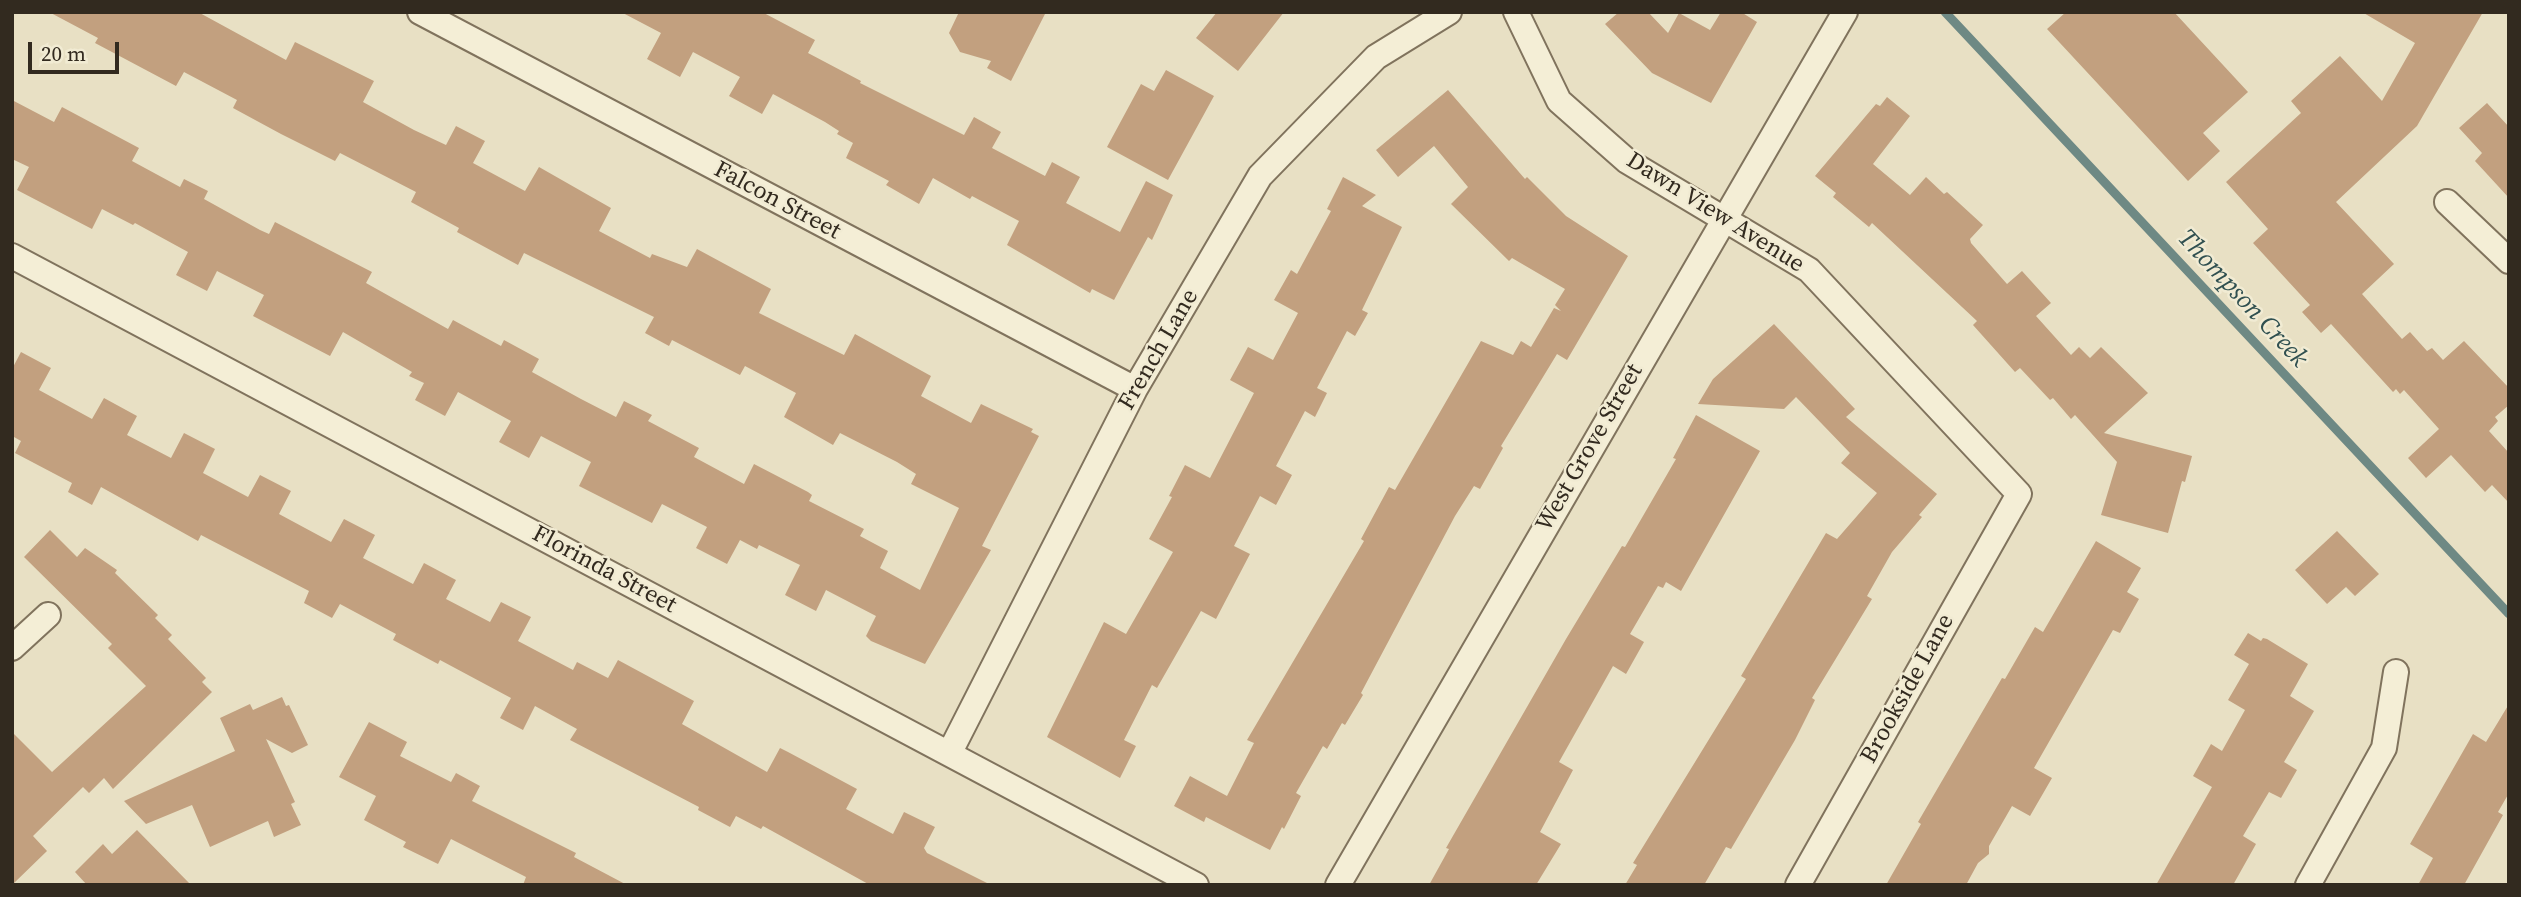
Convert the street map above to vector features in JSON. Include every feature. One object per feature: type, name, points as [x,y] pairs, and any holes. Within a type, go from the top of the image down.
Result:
[{"type":"street","name":"Falcon Street","points":[[420,12],[1135,389]]},
{"type":"street","name":"French Lane","points":[[950,752],[1135,389],[1260,176],[1376,57],[1449,12]]},
{"type":"street","name":"Dawn View Avenue","points":[[1516,12],[1559,101],[1627,162],[1810,270],[2019,494]]},
{"type":"street","name":"West Grove Street","points":[[1338,885],[1619,395],[1725,222],[1844,12]]},
{"type":"street","points":[[2447,202],[2509,261]]},
{"type":"street","name":"Florinda Street","points":[[12,256],[950,752],[1195,885]]},
{"type":"street","name":"Brookside Lane","points":[[1798,885],[2019,494]]},
{"type":"street","points":[[12,648],[48,615]]},
{"type":"street","points":[[2308,885],[2384,748],[2396,672]]},
{"type":"building","points":[[49,12],[198,12],[286,60],[295,42],[374,81],[363,102],[414,130],[446,145],[456,126],[485,141],[473,163],[525,191],[539,167],[611,208],[599,231],[650,258],[652,254],[687,267],[697,249],[771,289],[759,313],[844,355],[855,334],[931,376],[921,396],[971,423],[981,404],[1033,429],[1031,432],[1039,436],[982,546],[991,550],[925,664],[871,641],[866,636],[876,616],[826,590],[816,611],[785,595],[800,565],[759,545],[757,549],[740,540],[727,564],[696,548],[707,527],[662,504],[652,523],[579,486],[591,462],[541,436],[529,458],[499,442],[511,421],[458,392],[445,416],[415,400],[424,383],[409,376],[412,372],[343,332],[330,356],[253,316],[264,295],[217,271],[207,291],[176,275],[188,252],[135,223],[133,225],[102,209],[92,229],[17,190],[29,167],[12,159],[12,100],[54,122],[62,107],[139,148],[132,161],[180,187],[184,179],[208,191],[204,199],[260,230],[269,234],[275,222],[372,272],[366,283],[448,329],[453,320],[501,346],[504,340],[539,359],[532,372],[581,399],[616,417],[624,401],[652,415],[648,421],[699,448],[694,457],[744,484],[754,464],[808,492],[812,495],[809,501],[864,529],[860,536],[888,551],[880,568],[920,590],[959,508],[911,484],[916,474],[897,462],[840,433],[833,445],[784,417],[796,393],[745,366],[740,375],[672,340],[669,346],[645,333],[654,317],[524,253],[518,265],[457,232],[459,228],[411,202],[416,192],[340,153],[335,161],[281,134],[233,108],[237,100],[184,72],[176,86],[95,43],[98,38]]},
{"type":"building","points":[[621,12],[762,12],[815,40],[808,53],[861,81],[860,83],[964,135],[974,117],[1001,132],[992,148],[1045,176],[1052,162],[1080,177],[1066,203],[1120,232],[1146,181],[1173,195],[1152,240],[1148,237],[1114,300],[1092,289],[1090,293],[1007,245],[1019,221],[972,196],[970,199],[933,178],[919,204],[886,185],[889,181],[846,158],[853,143],[837,134],[839,131],[773,94],[762,114],[729,96],[740,77],[693,52],[680,77],[647,59],[661,33]]},
{"type":"building","points":[[959,12],[1046,12],[1011,81],[987,68],[991,61],[960,52],[949,33]]},
{"type":"building","points":[[1217,12],[1284,12],[1238,71],[1196,38]]},
{"type":"building","points":[[1619,12],[1648,12],[1668,33],[1679,13],[1710,30],[1721,12],[1741,12],[1757,22],[1711,103],[1652,73],[1605,24]]},
{"type":"building","points":[[2066,12],[2174,12],[2248,92],[2203,133],[2220,151],[2188,181],[2047,29]]},
{"type":"building","points":[[2362,12],[2483,12],[2417,126],[2336,202],[2394,264],[2362,294],[2402,339],[2410,332],[2427,351],[2432,348],[2443,360],[2464,341],[2509,388],[2509,405],[2495,417],[2498,421],[2489,431],[2509,453],[2509,503],[2492,485],[2485,492],[2451,455],[2426,478],[2408,458],[2439,429],[2404,390],[2400,394],[2396,389],[2393,392],[2331,324],[2321,333],[2302,312],[2310,305],[2253,243],[2268,229],[2226,182],[2301,113],[2291,101],[2340,56],[2382,101],[2415,43]]},
{"type":"building","points":[[1166,70],[1214,96],[1168,180],[1107,147],[1141,84],[1154,91]]},
{"type":"building","points":[[1448,90],[1525,179],[1527,177],[1566,216],[1628,256],[1567,360],[1557,354],[1501,446],[1503,448],[1480,489],[1474,486],[1455,516],[1361,693],[1363,695],[1327,749],[1323,746],[1296,793],[1301,796],[1270,850],[1206,817],[1204,822],[1174,806],[1190,776],[1227,796],[1254,743],[1247,740],[1364,541],[1361,539],[1389,487],[1395,490],[1481,341],[1513,355],[1521,341],[1531,347],[1554,308],[1561,311],[1555,305],[1565,289],[1512,258],[1509,261],[1451,204],[1468,187],[1434,146],[1398,177],[1376,150]]},
{"type":"building","points":[[1887,97],[1910,116],[1873,164],[1910,195],[1926,177],[1944,194],[1947,192],[1983,225],[1970,239],[1971,243],[2007,284],[2022,271],[2051,303],[2036,316],[2071,355],[2079,347],[2090,358],[2101,347],[2148,393],[2104,433],[2192,456],[2185,482],[2182,481],[2168,533],[2101,515],[2117,462],[2075,415],[2071,419],[2053,398],[2050,400],[2020,368],[2015,372],[1973,325],[1977,321],[1872,223],[1869,227],[1833,197],[1836,193],[1815,176],[1876,104],[1880,106]]},
{"type":"building","points":[[2487,103],[2509,127],[2509,198],[2475,161],[2482,153],[2459,128]]},
{"type":"building","points":[[1343,177],[1376,195],[1362,206],[1402,227],[1362,310],[1368,313],[1355,336],[1347,331],[1317,388],[1327,393],[1315,417],[1305,411],[1276,466],[1292,475],[1276,505],[1260,496],[1234,546],[1250,554],[1216,619],[1201,611],[1157,688],[1152,685],[1124,740],[1136,746],[1120,778],[1047,737],[1104,622],[1126,634],[1173,552],[1149,539],[1172,497],[1169,496],[1185,465],[1210,478],[1254,393],[1230,380],[1248,347],[1273,360],[1298,313],[1274,300],[1291,270],[1297,274],[1331,211],[1327,209]]},
{"type":"building","points":[[1774,324],[1855,409],[1846,417],[1937,494],[1919,515],[1922,517],[1892,552],[1867,596],[1872,599],[1812,698],[1815,700],[1795,740],[1731,849],[1726,847],[1704,885],[1625,885],[1637,865],[1633,863],[1746,679],[1741,676],[1826,533],[1837,539],[1877,493],[1841,463],[1850,453],[1796,397],[1784,409],[1698,404],[1713,379]]},
{"type":"building","points":[[21,352],[51,368],[39,390],[92,419],[104,398],[137,416],[127,435],[171,458],[184,433],[215,449],[203,473],[248,497],[260,475],[291,491],[279,514],[331,542],[344,519],[375,535],[363,558],[413,584],[424,563],[456,580],[446,599],[490,622],[501,602],[531,617],[518,641],[573,670],[577,662],[608,678],[618,660],[694,701],[682,724],[767,772],[780,748],[788,752],[857,789],[846,809],[893,834],[904,812],[935,827],[924,848],[927,853],[991,885],[870,885],[763,826],[761,829],[736,816],[730,827],[698,810],[699,807],[570,740],[577,729],[535,706],[523,730],[500,718],[511,698],[440,660],[438,664],[393,640],[396,634],[340,604],[332,618],[304,603],[309,591],[201,535],[198,541],[101,487],[92,505],[68,492],[72,483],[15,453],[21,441],[14,437],[12,440],[12,369]]},
{"type":"building","points":[[1696,415],[1760,451],[1681,591],[1666,582],[1663,588],[1658,586],[1630,634],[1644,642],[1626,674],[1613,666],[1559,762],[1573,770],[1540,832],[1561,844],[1536,885],[1429,885],[1449,849],[1446,848],[1566,639],[1622,546],[1625,547],[1676,459],[1673,458]]},
{"type":"building","points":[[50,530],[77,557],[85,548],[117,570],[115,573],[158,615],[155,618],[172,635],[168,639],[206,678],[202,682],[212,692],[113,789],[104,778],[89,793],[83,787],[33,836],[47,851],[12,885],[12,732],[52,772],[146,686],[108,648],[112,644],[24,557]]},
{"type":"building","points":[[2337,531],[2379,574],[2355,596],[2346,587],[2327,604],[2295,570]]},
{"type":"building","points":[[2096,541],[2141,568],[2127,592],[2139,599],[2120,633],[2113,630],[2034,768],[2052,778],[2030,816],[2012,806],[1989,846],[1989,854],[1978,863],[1966,885],[1886,885],[1921,824],[1918,822],[2002,678],[2005,679],[2035,627],[2043,632]]},
{"type":"building","points":[[2248,633],[2261,641],[2263,638],[2267,639],[2308,664],[2290,696],[2314,711],[2284,762],[2297,770],[2281,798],[2269,792],[2243,836],[2256,844],[2233,885],[2156,885],[2212,787],[2193,776],[2211,744],[2222,751],[2245,710],[2228,700],[2249,664],[2234,655]]},
{"type":"building","points":[[282,697],[286,706],[289,705],[308,745],[292,753],[266,739],[295,802],[291,804],[301,825],[274,837],[268,821],[210,847],[192,805],[146,824],[124,801],[235,751],[220,718],[250,704],[253,710]]},
{"type":"building","points":[[2509,704],[2509,793],[2498,812],[2503,815],[2464,885],[2418,885],[2433,858],[2410,844],[2473,734],[2486,742]]},
{"type":"building","points":[[369,722],[407,742],[400,756],[451,782],[456,773],[480,786],[472,801],[576,853],[574,857],[627,885],[523,885],[526,877],[451,839],[438,864],[403,847],[406,842],[364,820],[376,796],[339,777]]},
{"type":"building","points":[[137,830],[191,885],[87,885],[75,872],[103,844],[112,854]]},
{"type":"waterway","name":"Thompson Creek","points":[[1945,12],[2509,614]]}]
